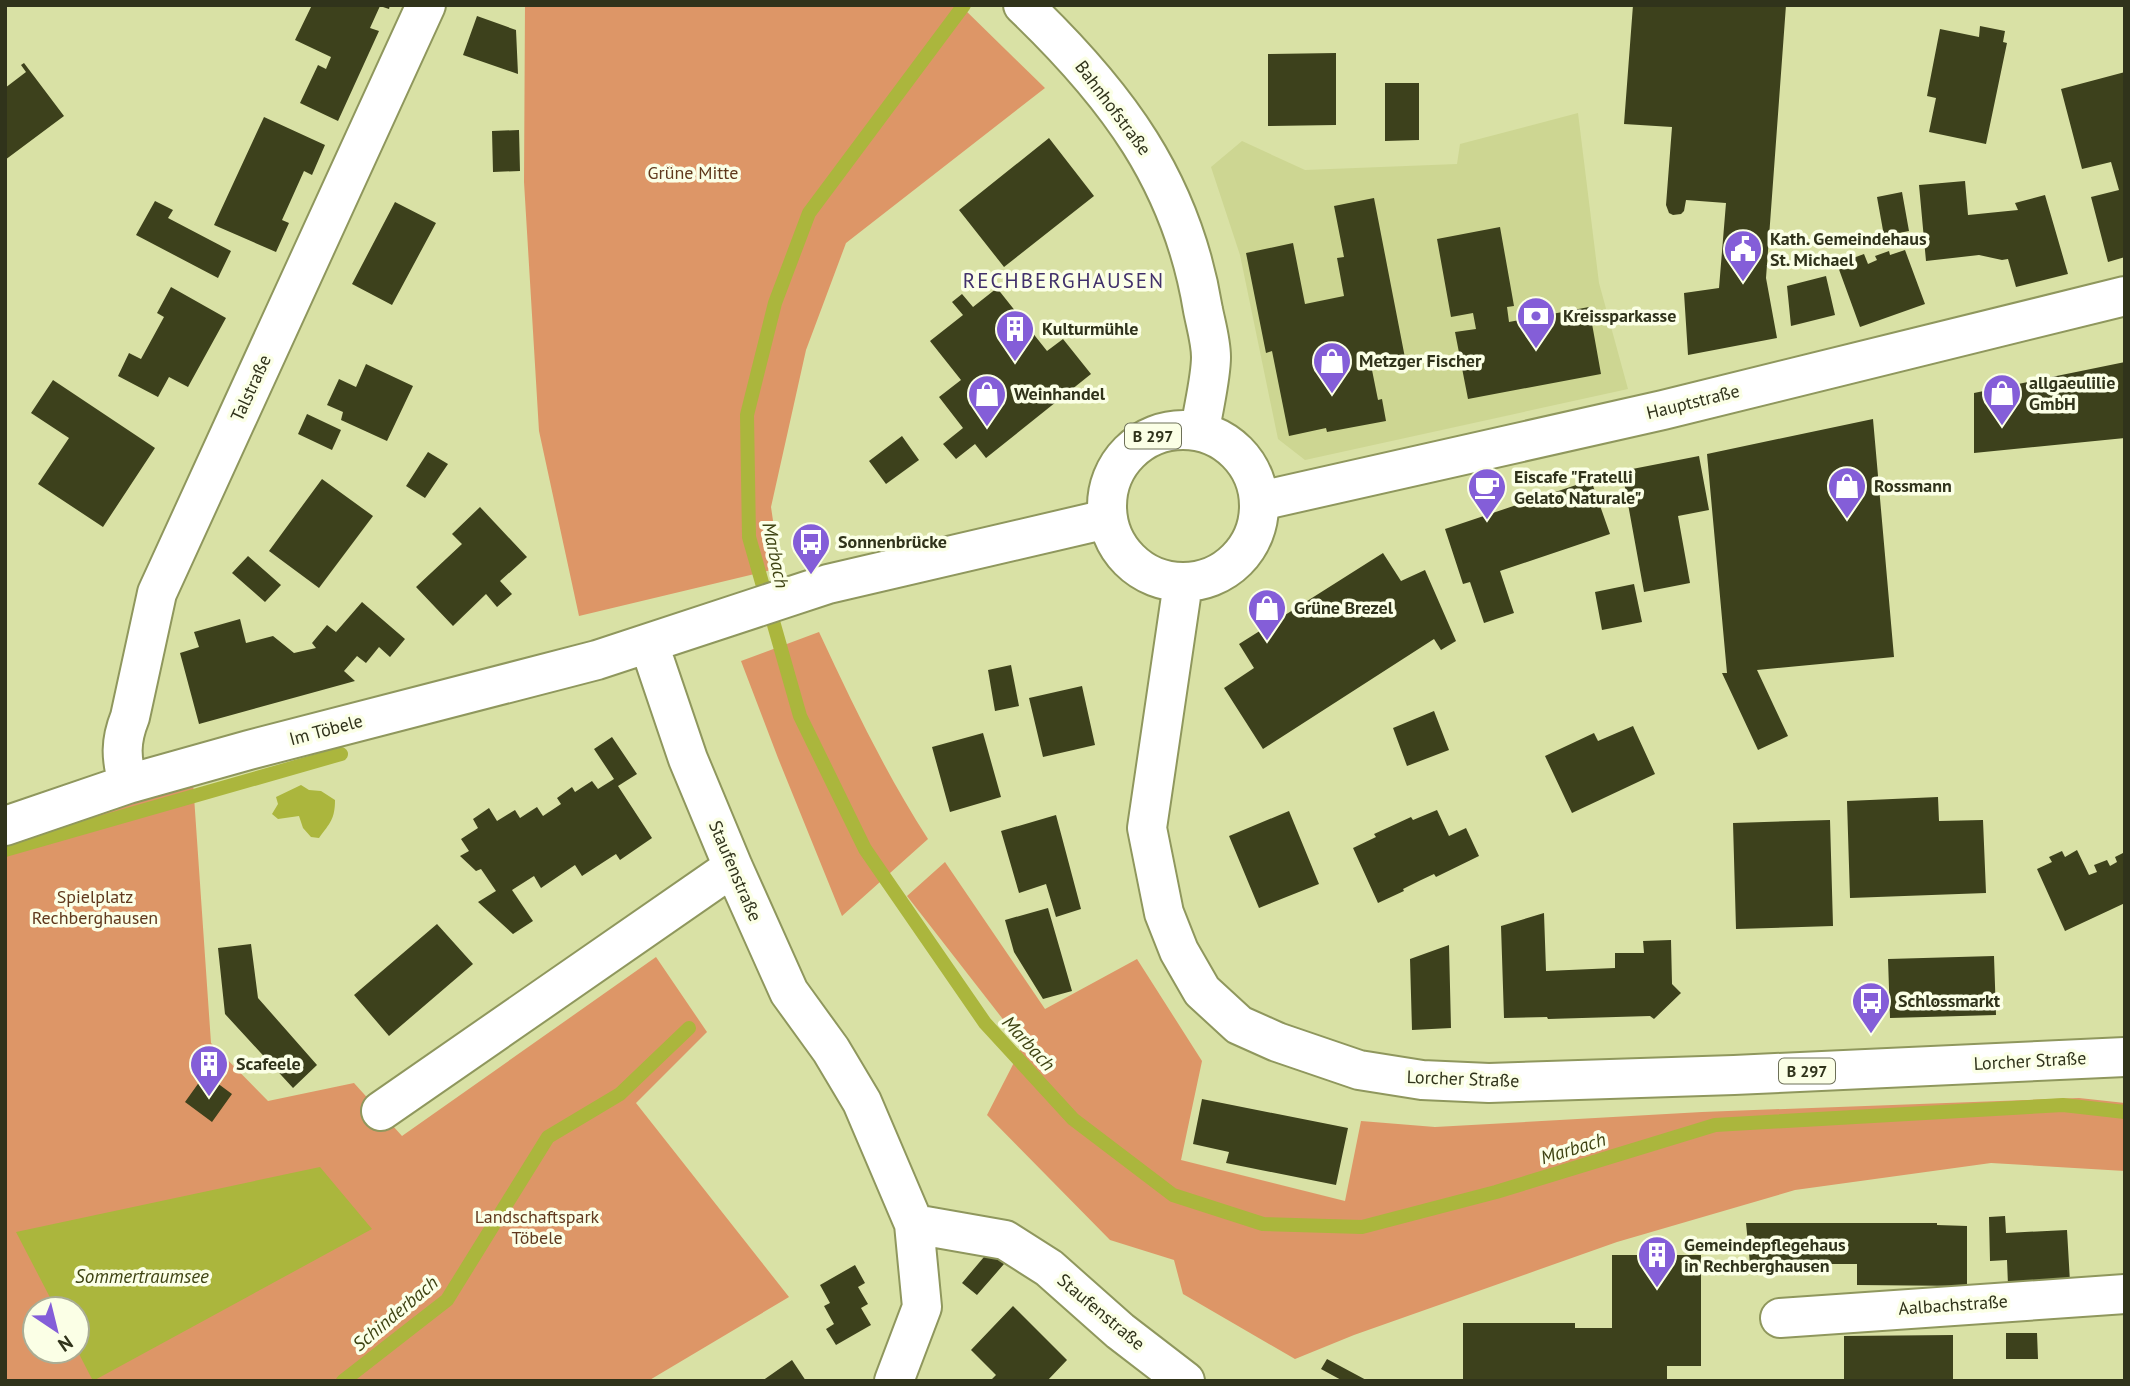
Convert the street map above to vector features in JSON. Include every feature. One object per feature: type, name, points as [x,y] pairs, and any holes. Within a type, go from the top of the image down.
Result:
[{"type":"street","name":"Talstraße","points":[[128,784],[122,760],[124,733],[157,593],[426,5]]},
{"type":"street","name":"Bahnhofstraße","points":[[1035,17],[1101,88],[1142,144],[1176,209],[1199,281],[1211,357],[1200,431]]},
{"type":"street","name":"Hauptstraße","points":[[1260,501],[1663,410],[2125,296]]},
{"type":"street","name":"B 297","points":[[1175,429],[1200,431],[1223,440],[1242,456],[1255,477],[1260,501],[1255,532],[1239,559],[1213,577],[1183,583],[1156,579],[1133,565],[1116,544],[1107,519],[1107,493],[1115,470],[1130,450],[1151,436],[1175,429]]},
{"type":"street","points":[[663,639],[828,584],[1107,519]]},
{"type":"street","name":"Lorcher Straße","points":[[1183,583],[1147,828],[1164,913],[1179,951],[1202,991],[1239,1025],[1277,1042],[1359,1070],[1422,1080],[1489,1083],[2125,1057]]},
{"type":"street","name":"Im Töbele","points":[[5,826],[128,784],[597,660],[663,639]]},
{"type":"street","name":"Staufenstraße","points":[[663,639],[688,759],[733,867],[789,992],[831,1050],[862,1102],[914,1224],[1004,1240],[1049,1268],[1119,1331],[1185,1381]]},
{"type":"street","points":[[381,1111],[733,867]]},
{"type":"street","points":[[894,1381],[922,1307],[914,1224]]},
{"type":"street","name":"Aalbachstraße","points":[[1780,1318],[2125,1294]]},
{"type":"shaded area","points":[[1578,113],[1599,283],[1628,389],[1305,460],[1278,439],[1240,255],[1211,167],[1242,141],[1305,170],[1457,164],[1460,144]]},
{"type":"green space","name":"Grüne Mitte","points":[[525,5],[960,5],[1045,88],[846,243],[806,350],[771,507],[780,568],[579,616],[539,431],[524,182]]},
{"type":"green space","points":[[819,632],[884,764],[928,839],[842,916],[741,661]]},
{"type":"green space","name":"Landschaftspark Töbele","points":[[193,782],[211,1043],[268,1101],[354,1083],[402,1136],[656,957],[707,1032],[636,1103],[789,1297],[648,1381],[5,1381],[5,840]]},
{"type":"green space","points":[[945,862],[1045,1009],[1137,959],[1202,1061],[1181,1160],[1345,1201],[1361,1121],[1435,1127],[1702,1112],[2079,1098],[2125,1103],[2125,1171],[1991,1163],[1795,1190],[1617,1242],[1354,1335],[1295,1359],[1183,1294],[1174,1260],[1110,1240],[987,1115],[1023,1045],[907,896]]},
{"type":"water","points":[[301,785],[309,790],[321,791],[335,800],[331,820],[319,838],[311,837],[303,828],[299,816],[278,819],[272,814],[278,804],[276,797]]},
{"type":"water","name":"Sommertraumsee","points":[[320,1167],[372,1229],[93,1381],[85,1365],[91,1365],[91,1295],[49,1295],[16,1232]]},
{"type":"building","points":[[312,5],[390,5],[389,9],[380,6],[370,28],[379,31],[338,121],[300,103],[318,65],[326,69],[331,57],[295,40]]},
{"type":"building","points":[[1633,5],[1786,5],[1766,278],[1777,338],[1688,355],[1684,293],[1719,288],[1726,203],[1686,200],[1681,214],[1669,213],[1666,205],[1672,127],[1624,124]]},
{"type":"building","points":[[477,16],[516,30],[518,74],[463,55]]},
{"type":"building","points":[[1980,26],[2005,31],[2003,42],[2007,43],[1986,144],[1929,132],[1936,98],[1927,96],[1940,29],[1979,37]]},
{"type":"building","points":[[1336,53],[1336,125],[1268,126],[1268,54]]},
{"type":"building","points":[[24,63],[64,116],[5,160],[5,88],[26,72],[21,65]]},
{"type":"building","points":[[2125,72],[2125,257],[2108,262],[2091,197],[2119,190],[2111,162],[2082,169],[2061,89]]},
{"type":"building","points":[[1385,83],[1419,83],[1419,140],[1385,141]]},
{"type":"building","points":[[264,117],[325,145],[312,175],[304,171],[282,220],[289,223],[276,252],[214,225]]},
{"type":"building","points":[[519,130],[520,171],[493,172],[492,131]]},
{"type":"building","points":[[1049,138],[1094,196],[1004,267],[959,210]]},
{"type":"building","points":[[1965,181],[1968,215],[2018,210],[2015,203],[2045,195],[2068,274],[2016,287],[2008,259],[1979,255],[1926,261],[1919,185]]},
{"type":"building","points":[[1902,192],[1909,231],[1884,236],[1877,197]]},
{"type":"building","points":[[1374,198],[1406,363],[1372,370],[1378,400],[1382,399],[1386,421],[1327,432],[1326,428],[1289,436],[1272,351],[1266,353],[1246,253],[1293,243],[1305,304],[1344,296],[1337,258],[1344,257],[1334,206]]},
{"type":"building","points":[[155,201],[173,210],[168,218],[231,251],[218,278],[136,235]]},
{"type":"building","points":[[395,202],[436,223],[392,305],[352,284]]},
{"type":"building","points":[[1500,227],[1514,306],[1507,307],[1509,322],[1589,307],[1601,374],[1468,399],[1455,332],[1476,329],[1473,313],[1451,317],[1437,239]]},
{"type":"building","points":[[1905,250],[1925,304],[1860,327],[1837,264],[1864,254],[1868,264],[1877,260],[1875,256],[1889,251],[1890,255]]},
{"type":"building","points":[[1826,276],[1835,315],[1791,326],[1787,286]]},
{"type":"building","points":[[171,287],[226,318],[188,387],[169,377],[158,397],[118,376],[129,353],[141,359],[164,317],[157,313]]},
{"type":"building","name":"Kulturmühle","points":[[997,288],[1047,351],[1063,339],[1091,374],[986,458],[975,444],[956,459],[943,444],[963,428],[939,397],[961,380],[930,341],[963,315],[952,302],[962,294],[973,307]]},
{"type":"building","points":[[2125,362],[2125,438],[1974,453],[1974,393]]},
{"type":"building","points":[[366,364],[413,386],[387,441],[341,420],[343,412],[327,405],[339,379],[356,387]]},
{"type":"building","points":[[53,380],[155,448],[103,527],[38,484],[69,438],[31,413]]},
{"type":"building","points":[[307,414],[341,430],[332,450],[298,434]]},
{"type":"building","points":[[1873,419],[1894,657],[1757,670],[1788,736],[1758,750],[1722,673],[1727,673],[1707,454]]},
{"type":"building","points":[[902,436],[919,460],[886,484],[869,461]]},
{"type":"building","points":[[428,452],[448,464],[425,498],[406,486]]},
{"type":"building","points":[[1699,456],[1709,510],[1678,516],[1690,583],[1644,592],[1622,471]]},
{"type":"building","points":[[322,479],[373,516],[319,588],[269,551]]},
{"type":"building","points":[[1591,480],[1610,534],[1500,571],[1514,613],[1484,623],[1470,582],[1463,584],[1445,529]]},
{"type":"building","points":[[480,507],[527,557],[500,581],[512,594],[497,607],[486,594],[453,626],[416,587],[462,544],[452,534]]},
{"type":"building","points":[[1383,553],[1401,581],[1425,570],[1456,641],[1441,650],[1434,639],[1263,749],[1224,688],[1254,668],[1239,644]]},
{"type":"building","points":[[248,556],[281,585],[265,602],[232,573]]},
{"type":"building","points":[[1634,584],[1642,622],[1602,630],[1595,592]]},
{"type":"building","points":[[362,602],[405,639],[390,657],[379,647],[366,663],[357,656],[344,671],[355,681],[199,724],[180,653],[199,647],[194,632],[240,619],[246,643],[273,636],[294,653],[316,648],[312,643],[327,625],[336,632]]},
{"type":"building","points":[[1011,665],[1019,706],[995,711],[988,670]]},
{"type":"building","points":[[1082,686],[1095,745],[1043,757],[1029,698]]},
{"type":"building","points":[[1434,711],[1449,750],[1407,766],[1393,728]]},
{"type":"building","points":[[1633,726],[1655,774],[1572,813],[1545,756],[1594,733],[1598,741]]},
{"type":"building","points":[[983,733],[1001,797],[950,812],[932,747]]},
{"type":"building","points":[[612,737],[637,774],[618,786],[652,838],[620,860],[616,854],[582,876],[575,865],[541,888],[534,876],[512,890],[533,921],[513,934],[478,902],[496,891],[481,869],[476,871],[460,856],[469,851],[461,839],[478,828],[473,819],[489,808],[497,821],[515,810],[520,818],[537,807],[543,816],[561,804],[557,798],[572,787],[575,792],[592,781],[598,789],[614,779],[594,749]]},
{"type":"building","points":[[1938,797],[1939,821],[1983,820],[1986,893],[1850,898],[1847,801]]},
{"type":"building","points":[[1437,810],[1449,836],[1466,828],[1479,856],[1436,877],[1434,874],[1378,903],[1353,848],[1376,837],[1374,834],[1411,817],[1413,820]]},
{"type":"building","points":[[1289,811],[1319,884],[1259,908],[1229,836]]},
{"type":"building","points":[[1056,815],[1081,909],[1056,917],[1046,884],[1019,893],[1001,831]]},
{"type":"building","points":[[1830,820],[1833,926],[1736,929],[1733,823]]},
{"type":"building","points":[[2077,850],[2089,875],[2097,872],[2094,865],[2107,860],[2110,866],[2117,862],[2115,857],[2125,852],[2125,903],[2065,931],[2037,869],[2052,862],[2049,857],[2062,851],[2065,857]]},
{"type":"building","points":[[1048,908],[1072,991],[1043,999],[1014,952],[1005,920]]},
{"type":"building","points":[[1544,913],[1546,971],[1615,968],[1615,953],[1644,953],[1643,941],[1671,940],[1672,984],[1681,993],[1654,1019],[1650,1016],[1504,1018],[1501,926]]},
{"type":"building","points":[[437,924],[473,964],[389,1036],[354,995]]},
{"type":"building","points":[[251,944],[258,998],[317,1065],[293,1088],[225,1014],[218,948]]},
{"type":"building","points":[[1449,945],[1451,1028],[1412,1030],[1410,959]]},
{"type":"building","points":[[1994,956],[1996,1015],[1890,1018],[1888,959]]},
{"type":"building","name":"Scafeele","points":[[205,1074],[232,1094],[212,1122],[185,1102]]},
{"type":"building","points":[[1202,1099],[1348,1128],[1336,1185],[1226,1163],[1229,1152],[1193,1144]]},
{"type":"building","points":[[2005,1216],[2006,1233],[2067,1230],[2070,1282],[2008,1285],[2007,1260],[1990,1261],[1989,1217]]},
{"type":"building","points":[[1746,1223],[1937,1223],[1967,1226],[1967,1286],[1857,1285],[1857,1264],[1750,1264]]},
{"type":"building","points":[[989,1251],[1004,1264],[977,1295],[962,1283]]},
{"type":"building","name":"Gemeindepflegehaus in Rechberghausen","points":[[1612,1255],[1701,1255],[1701,1366],[1667,1366],[1667,1381],[1463,1381],[1463,1323],[1575,1323],[1575,1328],[1612,1328]]},
{"type":"building","points":[[855,1265],[865,1283],[858,1287],[868,1304],[861,1308],[871,1325],[836,1345],[826,1329],[834,1324],[824,1306],[830,1303],[820,1285]]},
{"type":"building","points":[[1013,1306],[1067,1360],[1047,1381],[990,1381],[996,1375],[971,1350]]},
{"type":"building","points":[[2006,1333],[2037,1333],[2038,1359],[2006,1359]]},
{"type":"building","points":[[1953,1335],[1953,1381],[1844,1381],[1844,1336]]},
{"type":"building","points":[[1327,1359],[1368,1381],[1343,1381],[1321,1369]]},
{"type":"building","points":[[792,1360],[806,1381],[762,1381]]},
{"type":"waterway","name":"Marbach","points":[[964,5],[809,213],[775,303],[747,415],[749,537],[800,716],[865,849],[985,1023],[1073,1119],[1173,1195],[1263,1224],[1362,1227],[1496,1192],[1715,1125],[2063,1105],[2125,1112]]},
{"type":"waterway","points":[[5,850],[341,754]]},
{"type":"waterway","name":"Schinderbach","points":[[343,1381],[447,1300],[548,1137],[620,1094],[689,1028]]},
{"type":"place","name":"Kath. Gemeindehaus St. Michael","points":[[1743,283]]},
{"type":"place","name":"Kreissparkasse","points":[[1536,350]]},
{"type":"place","name":"Kulturmühle","points":[[1015,363]]},
{"type":"place","name":"Metzger Fischer","points":[[1332,395]]},
{"type":"place","name":"allgaeulilie GmbH","points":[[2002,427]]},
{"type":"place","name":"Weinhandel","points":[[987,428]]},
{"type":"place","name":"Rossmann","points":[[1847,520]]},
{"type":"place","name":"Eiscafe \"Fratelli Gelato Naturale\"","points":[[1487,521]]},
{"type":"place","name":"Sonnenbrücke","points":[[811,576]]},
{"type":"place","name":"Grüne Brezel","points":[[1267,642]]},
{"type":"place","name":"Schlossmarkt","points":[[1871,1035]]},
{"type":"place","name":"Scafeele","points":[[209,1098]]},
{"type":"place","name":"Gemeindepflegehaus in Rechberghausen","points":[[1657,1289]]},
{"type":"district","name":"RECHBERGHAUSEN","points":[[1064,281]]},
{"type":"park label","name":"Spielplatz Rechberghausen","points":[[95,907]]}]
